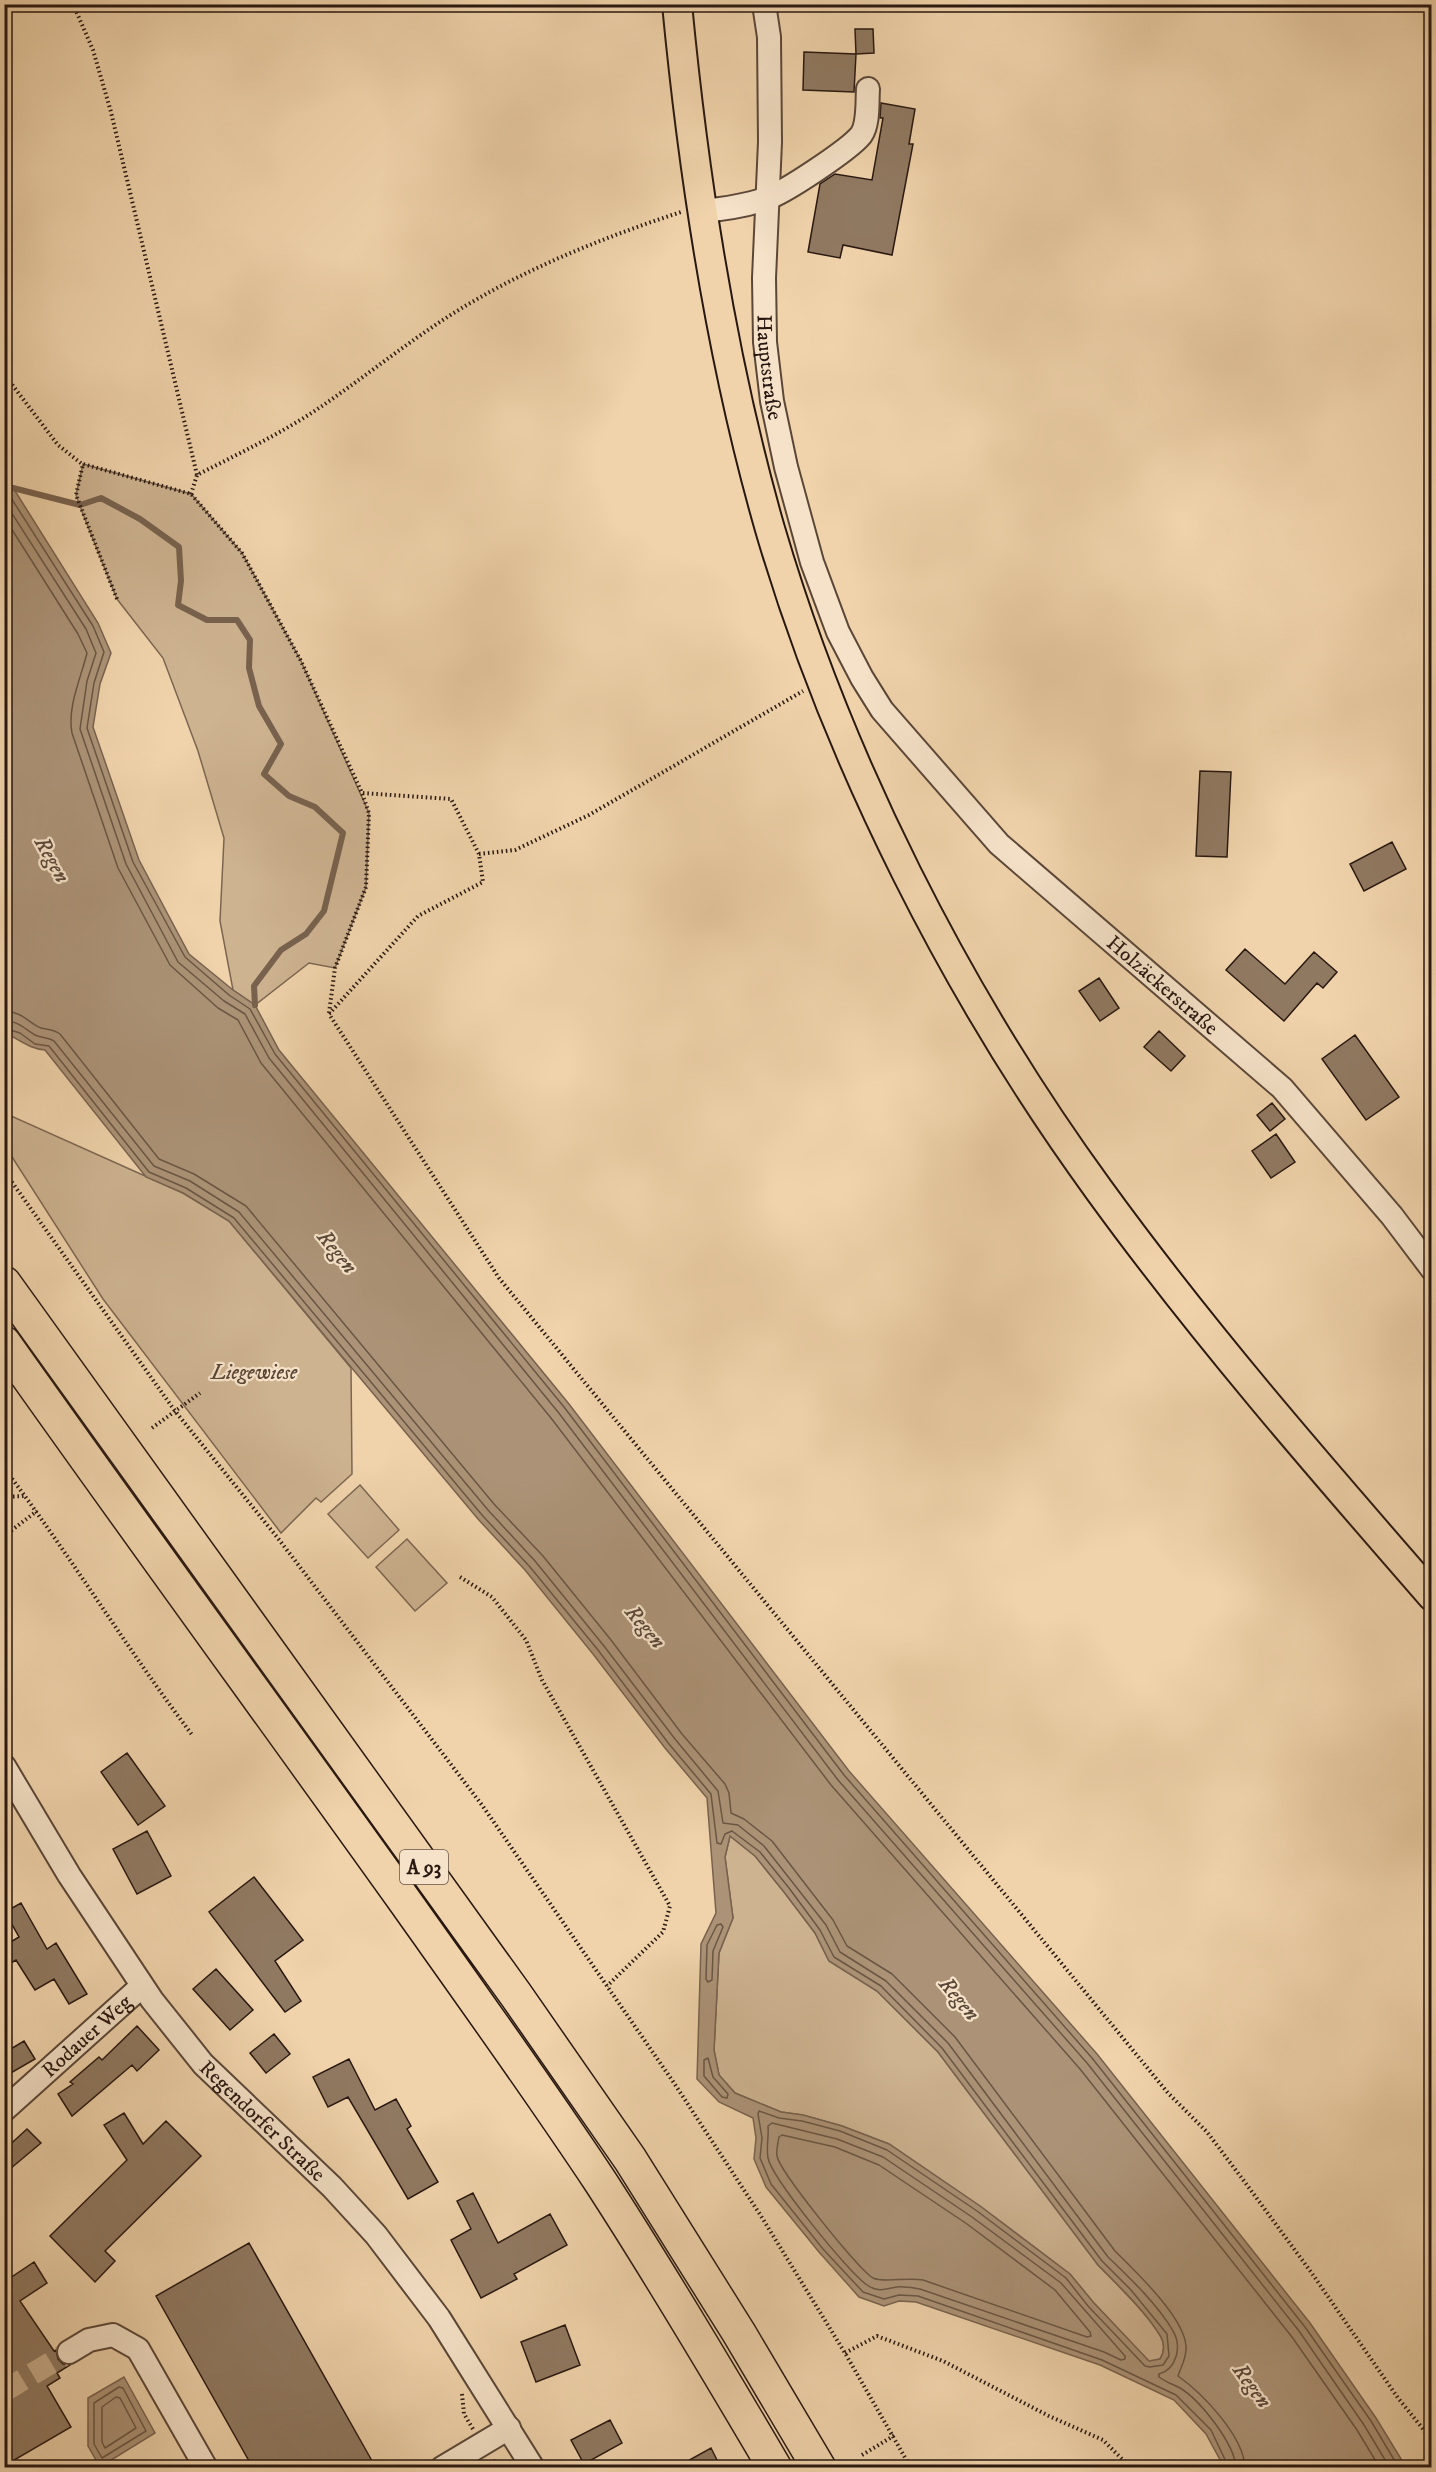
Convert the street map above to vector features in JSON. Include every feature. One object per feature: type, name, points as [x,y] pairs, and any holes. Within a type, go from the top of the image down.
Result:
[{"type":"highway","name":"A 93","points":[[4,1283],[516,1995],[630,2159],[739,2333],[819,2468]]},
{"type":"highway","name":"A 93","points":[[4,1343],[156,1558],[345,1817],[555,2115],[624,2220],[775,2468]]},
{"type":"main road","name":"Hauptstraße","points":[[677,4],[702,211],[747,443],[771,531],[822,676],[875,805],[929,915],[975,1000],[1026,1082],[1098,1188],[1181,1298],[1279,1420],[1431,1596]]},
{"type":"street","name":"Hauptstraße","points":[[764,4],[769,36],[768,198],[764,278],[765,342],[772,401],[786,467],[812,562],[838,632],[882,710]]},
{"type":"street","points":[[702,211],[725,209],[768,198],[829,161],[862,134],[868,89]]},
{"type":"street","name":"Holzäckerstraße","points":[[882,710],[999,844],[1282,1088],[1392,1216],[1431,1269]]},
{"type":"street","name":"Regendorfer Straße","points":[[4,1766],[69,1875],[142,1986],[203,2064],[332,2187],[376,2235],[439,2318],[533,2468]]},
{"type":"street","name":"Rodauer Weg","points":[[4,2110],[142,1986]]},
{"type":"street","points":[[69,2352],[89,2340],[112,2335],[138,2349],[206,2468]]},
{"type":"street","points":[[442,2468],[509,2428]]},
{"type":"path","points":[[72,4],[93,50],[111,112],[197,476],[191,494]]},
{"type":"path","points":[[197,476],[314,412],[417,337],[479,298],[559,258],[681,212],[702,211]]},
{"type":"path","points":[[4,374],[58,445],[83,464],[191,494],[242,553],[301,661],[369,813],[366,887],[335,968],[328,1014],[499,1278],[1168,2093],[1207,2132],[1311,2272],[1398,2398],[1431,2440]]},
{"type":"path","points":[[83,464],[76,495],[117,599]]},
{"type":"path","points":[[479,854],[515,850],[589,815],[822,676]]},
{"type":"path","points":[[328,1014],[418,916],[483,882],[479,854],[452,799],[362,793]]},
{"type":"path","points":[[4,1171],[175,1411],[277,1537],[482,1805],[761,2216],[845,2352],[911,2468]]},
{"type":"path","points":[[152,1428],[200,1393]]},
{"type":"path","points":[[4,1468],[193,1736]]},
{"type":"path","points":[[4,1497],[25,1496]]},
{"type":"path","points":[[4,1536],[36,1511]]},
{"type":"path","points":[[460,1577],[492,1597],[526,1640],[542,1680],[670,1906],[663,1932],[607,1986]]},
{"type":"path","points":[[845,2352],[877,2336],[943,2361],[1103,2440],[1131,2468]]},
{"type":"path","points":[[461,2393],[465,2414],[498,2468]]},
{"type":"path","points":[[862,2455],[894,2435]]},
{"type":"green space","points":[[83,464],[191,494],[242,553],[301,661],[369,813],[366,887],[335,968],[309,963],[255,1005],[233,990],[220,921],[224,838],[198,751],[163,658],[117,599],[76,495]]},
{"type":"green space","name":"Liegewiese","points":[[4,1105],[11,1116],[183,1193],[229,1221],[351,1368],[352,1474],[321,1502],[316,1498],[281,1533],[103,1299],[5,1146]]},
{"type":"green space","points":[[360,1485],[399,1530],[368,1558],[328,1514]]},
{"type":"green space","points":[[407,1539],[447,1583],[415,1611],[376,1567]]},
{"type":"green space","points":[[730,1836],[755,1856],[784,1892],[815,1933],[829,1961],[877,1991],[938,2052],[1098,2265],[1148,2318],[1163,2343],[1160,2359],[1149,2362],[1070,2274],[980,2206],[889,2144],[842,2126],[803,2115],[781,2112],[735,2093],[719,2075],[714,2050],[719,1953],[733,1918],[725,1857]]},
{"type":"water","name":"Regen","points":[[5,475],[98,623],[111,653],[100,684],[93,727],[139,860],[189,954],[255,1005],[279,1050],[569,1404],[849,1771],[1097,2054],[1310,2323],[1376,2418],[1406,2467],[1224,2467],[1206,2434],[1174,2400],[1100,2365],[916,2302],[899,2301],[884,2306],[859,2297],[766,2187],[754,2159],[756,2138],[753,2118],[719,2102],[697,2079],[701,1944],[716,1913],[707,1798],[525,1570],[478,1519],[229,1221],[183,1193],[146,1177],[45,1050],[29,1046],[5,1033]],"holes":[[[730,1836],[755,1856],[815,1933],[829,1961],[877,1991],[938,2052],[1098,2265],[1148,2318],[1163,2343],[1160,2359],[1149,2361],[1070,2274],[980,2206],[889,2144],[842,2126],[803,2115],[781,2112],[735,2093],[719,2075],[714,2050],[719,1953],[733,1918],[725,1857]]]},
{"type":"water","points":[[124,2377],[155,2433],[100,2467],[88,2446],[88,2398]]},
{"type":"building","points":[[855,29],[873,29],[874,53],[856,54]]},
{"type":"building","points":[[804,52],[856,54],[854,92],[803,90]]},
{"type":"building","points":[[881,103],[915,109],[909,144],[913,144],[892,255],[843,245],[840,258],[808,252],[820,184],[835,174],[872,180],[883,118],[880,118]]},
{"type":"building","points":[[1200,771],[1231,772],[1227,857],[1196,856]]},
{"type":"building","points":[[1392,842],[1406,869],[1364,891],[1350,864]]},
{"type":"building","points":[[1245,949],[1285,984],[1314,952],[1337,972],[1323,988],[1317,983],[1284,1021],[1226,970]]},
{"type":"building","points":[[1099,978],[1119,1008],[1100,1021],[1079,991]]},
{"type":"building","points":[[1159,1031],[1185,1056],[1171,1071],[1144,1047]]},
{"type":"building","points":[[1355,1035],[1399,1097],[1366,1120],[1322,1059]]},
{"type":"building","points":[[1272,1103],[1285,1119],[1270,1131],[1257,1115]]},
{"type":"building","points":[[1276,1134],[1295,1162],[1271,1178],[1252,1151]]},
{"type":"building","points":[[127,1753],[165,1806],[138,1825],[101,1772]]},
{"type":"building","points":[[147,1831],[171,1876],[137,1894],[113,1849]]},
{"type":"building","points":[[254,1877],[303,1940],[275,1961],[301,2001],[285,2012],[209,1912]]},
{"type":"building","points":[[21,1903],[47,1949],[56,1943],[87,1994],[69,2004],[54,1979],[35,1990],[16,1960],[4,1967],[4,1946],[19,1937],[5,1912]]},
{"type":"building","points":[[216,1969],[253,2010],[230,2030],[193,1989]]},
{"type":"building","points":[[137,2026],[159,2050],[137,2071],[132,2065],[72,2116],[58,2094],[73,2084],[70,2082],[99,2057],[102,2060]]},
{"type":"building","points":[[274,2034],[290,2054],[266,2073],[250,2053]]},
{"type":"building","points":[[24,2041],[35,2059],[4,2077],[4,2053]]},
{"type":"building","points":[[349,2059],[375,2110],[396,2099],[411,2126],[407,2129],[438,2182],[408,2199],[348,2097],[328,2107],[313,2077]]},
{"type":"building","points":[[124,2113],[143,2144],[166,2121],[201,2156],[105,2251],[115,2261],[95,2282],[50,2236],[127,2160],[104,2125]]},
{"type":"building","points":[[27,2129],[41,2143],[4,2174],[4,2150]]},
{"type":"building","points":[[473,2193],[498,2243],[550,2214],[567,2245],[514,2274],[517,2279],[481,2298],[451,2240],[471,2229],[457,2201]]},
{"type":"building","points":[[249,2243],[376,2468],[253,2468],[156,2296]]},
{"type":"building","points":[[34,2262],[47,2283],[20,2301],[54,2351],[56,2350],[58,2359],[63,2364],[70,2365],[57,2373],[60,2378],[47,2386],[71,2427],[4,2466],[4,2277],[7,2280]]},
{"type":"building","points":[[565,2325],[580,2365],[536,2382],[521,2342]]},
{"type":"building","points":[[610,2420],[622,2443],[584,2464],[571,2440]]},
{"type":"building","points":[[711,2448],[721,2468],[675,2468]]},
{"type":"waterway","points":[[13,488],[80,505],[101,498],[140,519],[179,547],[181,581],[178,605],[207,620],[237,620],[250,640],[249,668],[259,706],[281,744],[264,774],[289,796],[315,807],[343,833],[324,911],[306,934],[281,950],[254,986],[255,1005]]},
{"type":"tunnel","points":[[4,2391],[69,2352]]}]
